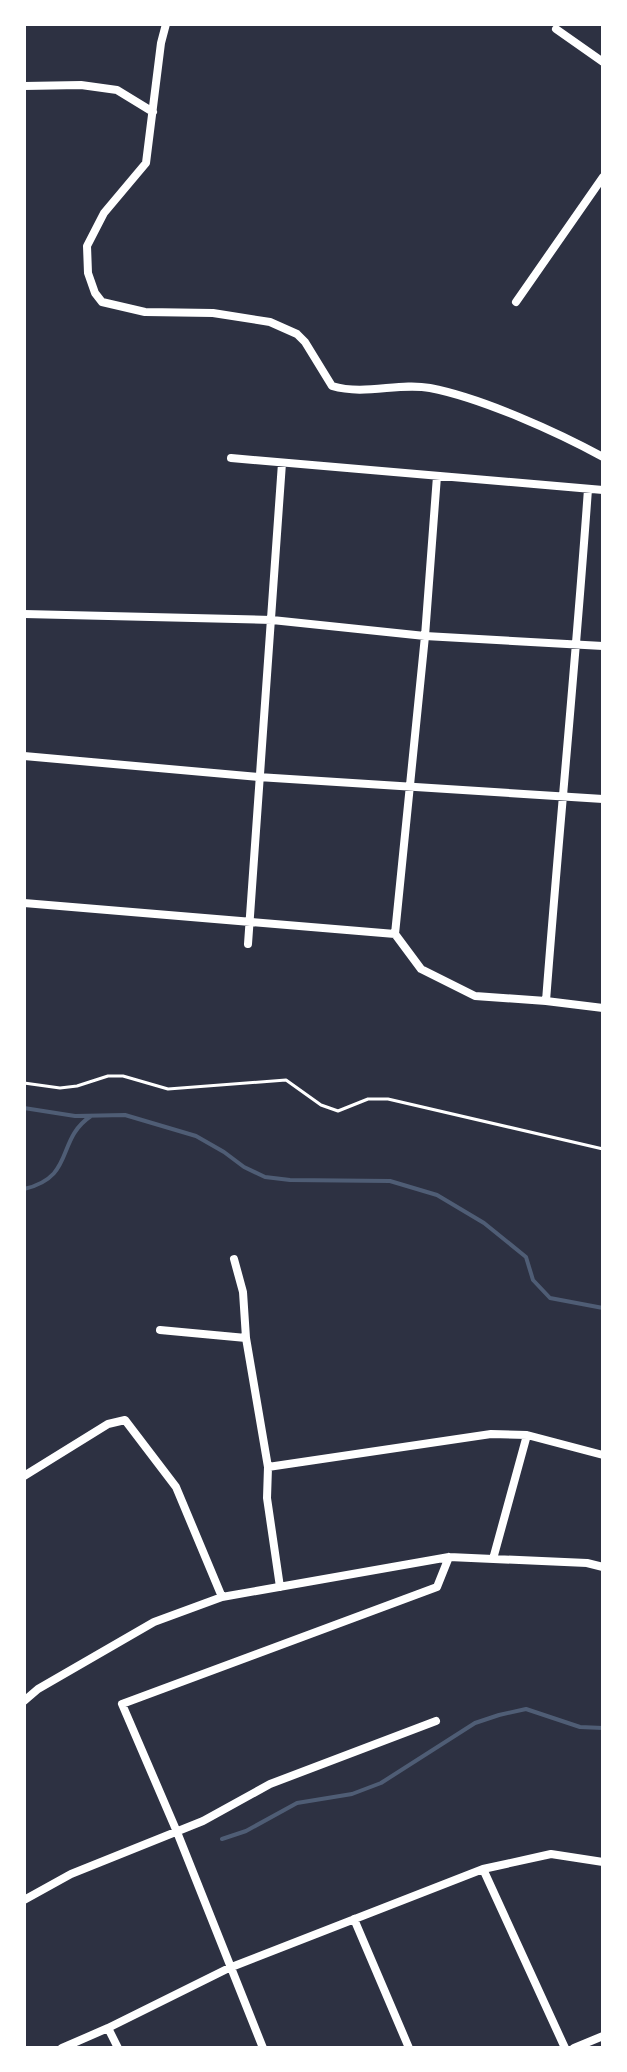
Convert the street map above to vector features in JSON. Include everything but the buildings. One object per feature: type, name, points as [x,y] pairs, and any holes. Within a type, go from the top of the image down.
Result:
[{"type":"street","points":[[166,24],[146,163],[104,213],[87,246],[88,273],[102,302],[145,312],[213,313],[270,322],[297,334],[305,342],[332,386],[350,392],[428,387],[493,407],[603,457]]},
{"type":"street","points":[[556,29],[603,62]]},
{"type":"street","points":[[24,86],[81,85],[117,90],[153,112]]},
{"type":"street","points":[[516,302],[603,177]]},
{"type":"street","points":[[231,458],[603,490]]},
{"type":"street","points":[[248,944],[282,463]]},
{"type":"street","points":[[437,476],[425,636],[395,934],[421,969],[475,996],[603,1008]]},
{"type":"street","points":[[546,1001],[588,489]]},
{"type":"street","points":[[24,614],[272,620],[425,636],[603,646]]},
{"type":"street","points":[[24,756],[258,777],[603,799]]},
{"type":"street","points":[[24,903],[395,934]]},
{"type":"street","points":[[234,1259],[243,1292],[246,1338],[268,1467],[267,1498],[280,1587]]},
{"type":"street","points":[[160,1330],[246,1338]]},
{"type":"street","points":[[24,1476],[108,1424],[125,1420],[176,1487],[222,1597]]},
{"type":"street","points":[[268,1467],[491,1434],[527,1435],[603,1455]]},
{"type":"street","points":[[493,1559],[527,1435]]},
{"type":"street","points":[[263,2048],[122,1704],[437,1587],[449,1557]]},
{"type":"street","points":[[24,1701],[38,1689],[154,1622],[222,1597],[449,1557],[587,1563],[603,1567]]},
{"type":"street","points":[[24,1900],[71,1874],[203,1821],[270,1784],[436,1721]]},
{"type":"street","points":[[62,2048],[229,1968],[483,1869],[551,1854],[603,1862]]},
{"type":"street","points":[[483,1869],[565,2048]]},
{"type":"street","points":[[354,1919],[409,2048]]},
{"type":"street","points":[[108,2028],[118,2048]]},
{"type":"street","points":[[574,2048],[603,2036]]},
{"type":"path","points":[[24,1083],[68,1087],[108,1076],[123,1076],[168,1089],[286,1080],[321,1105],[338,1111],[368,1099],[388,1099],[603,1149]]},
{"type":"waterway","points":[[24,1108],[75,1116],[125,1115],[196,1136],[265,1177],[390,1181],[437,1195],[484,1223],[526,1257],[533,1280],[550,1298],[603,1308]]},
{"type":"waterway","points":[[24,1189],[51,1176],[59,1167],[73,1136],[91,1116]]},
{"type":"waterway","points":[[222,1839],[246,1831],[297,1803],[352,1794],[381,1783],[475,1723],[499,1715],[526,1709],[580,1727],[603,1728]]}]
